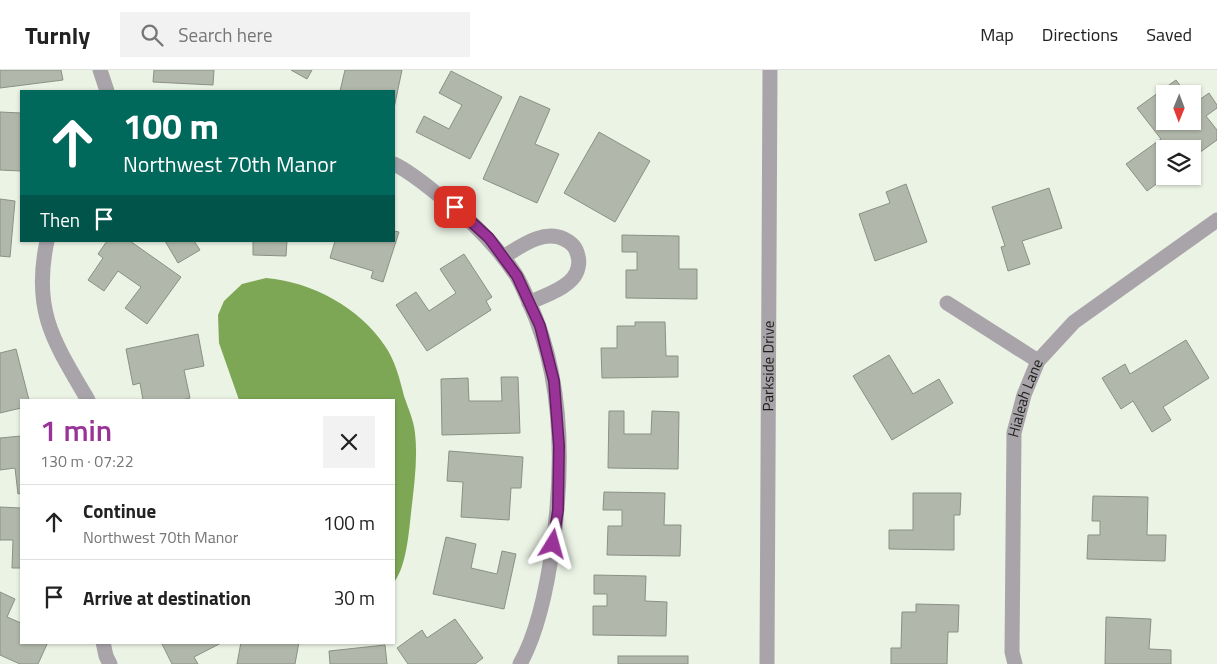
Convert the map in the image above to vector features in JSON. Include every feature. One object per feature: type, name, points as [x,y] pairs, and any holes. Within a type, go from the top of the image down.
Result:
[{"type":"street","points":[[100,70],[107,90]]},
{"type":"street","name":"Parkside Drive","points":[[767,664],[770,70]]},
{"type":"street","points":[[395,164],[406,169],[455,207],[489,238],[517,276],[540,326],[554,381],[559,446],[558,510],[551,560],[539,616],[520,664]]},
{"type":"street","name":"Hialeah Lane","points":[[1015,664],[1012,652],[1014,433],[1024,396],[1038,361],[1074,322],[1217,220]]},
{"type":"street","points":[[503,257],[543,236],[559,237],[570,242],[577,249],[578,269],[574,278],[563,287],[529,303]]},
{"type":"street","points":[[47,242],[42,266],[43,303],[54,341],[87,399]]},
{"type":"street","points":[[947,303],[1038,361]]},
{"type":"street","points":[[103,644],[108,663]]},
{"type":"shaded area","points":[[266,278],[283,280],[317,291],[348,308],[362,319],[389,352],[399,377],[413,424],[416,453],[406,549],[401,568],[395,580],[395,399],[239,399],[219,343],[218,315],[224,301],[242,284]]},
{"type":"building","points":[[0,70],[61,70],[63,80],[0,88]]},
{"type":"building","points":[[154,70],[214,70],[213,85],[153,82]]},
{"type":"building","points":[[291,70],[312,70],[307,79]]},
{"type":"building","points":[[345,70],[402,70],[395,103],[395,90],[340,90]]},
{"type":"building","points":[[451,71],[502,97],[470,159],[416,132],[424,116],[449,129],[462,105],[439,93]]},
{"type":"building","points":[[1176,80],[1180,85],[1169,85]]},
{"type":"building","points":[[1209,93],[1217,108],[1206,116],[1217,130],[1217,140],[1201,152],[1201,140],[1160,140],[1161,139],[1137,108],[1156,94],[1156,130],[1201,130],[1201,99]]},
{"type":"building","points":[[520,96],[550,109],[535,144],[559,154],[537,203],[483,179]]},
{"type":"building","points":[[0,112],[20,113],[20,171],[0,170]]},
{"type":"building","points":[[599,132],[650,161],[615,222],[564,193]]},
{"type":"building","points":[[1156,143],[1156,184],[1147,191],[1126,164]]},
{"type":"building","points":[[906,184],[927,242],[875,261],[859,214],[890,203],[886,192]]},
{"type":"building","points":[[1049,188],[1062,228],[1022,241],[1030,264],[1008,271],[1001,247],[1005,246],[992,207]]},
{"type":"building","points":[[0,199],[15,201],[10,257],[0,256]]},
{"type":"building","points":[[395,231],[399,232],[383,282],[371,278],[373,271],[330,258],[335,242],[395,242]]},
{"type":"building","points":[[622,235],[679,236],[679,269],[697,269],[697,299],[626,298],[626,270],[637,270],[637,252],[622,252]]},
{"type":"building","points":[[106,242],[131,242],[181,277],[147,324],[125,308],[141,287],[118,271],[104,291],[88,280],[103,258],[98,254]]},
{"type":"building","points":[[166,242],[195,242],[200,250],[178,263]]},
{"type":"building","points":[[253,242],[287,242],[286,256],[253,255]]},
{"type":"building","points":[[464,254],[492,297],[486,301],[491,310],[427,351],[396,305],[416,292],[429,311],[456,293],[440,269]]},
{"type":"building","points":[[635,322],[665,322],[666,356],[678,356],[678,377],[602,378],[601,348],[617,348],[617,326],[635,326]]},
{"type":"building","points":[[198,334],[204,366],[184,370],[190,398],[143,399],[140,383],[133,385],[126,349]]},
{"type":"building","points":[[1186,340],[1209,378],[1163,407],[1171,420],[1152,432],[1133,401],[1121,409],[1102,378],[1125,364],[1130,374]]},
{"type":"building","points":[[16,349],[29,399],[20,399],[20,408],[0,413],[0,353]]},
{"type":"building","points":[[889,355],[913,394],[939,379],[953,403],[892,440],[853,376]]},
{"type":"building","points":[[501,377],[518,377],[520,433],[442,435],[441,379],[468,378],[469,401],[502,401]]},
{"type":"building","points":[[609,411],[624,411],[624,434],[651,434],[652,411],[679,412],[678,469],[608,468]]},
{"type":"building","points":[[20,436],[20,493],[18,494],[15,468],[0,470],[0,438]]},
{"type":"building","points":[[449,451],[523,457],[521,488],[511,488],[509,520],[461,517],[463,482],[447,481]]},
{"type":"building","points":[[604,492],[665,493],[664,525],[681,525],[680,556],[607,555],[608,526],[622,526],[622,510],[603,510]]},
{"type":"building","points":[[913,493],[961,493],[960,515],[954,515],[954,550],[889,549],[889,530],[913,530]]},
{"type":"building","points":[[1093,496],[1148,497],[1147,535],[1166,535],[1165,561],[1087,559],[1088,535],[1100,535],[1100,521],[1092,521]]},
{"type":"building","points":[[0,507],[20,508],[20,568],[12,568],[13,540],[0,540]]},
{"type":"building","points":[[446,537],[476,544],[471,568],[497,574],[502,551],[516,554],[504,609],[433,594]]},
{"type":"building","points":[[594,575],[646,576],[645,601],[667,602],[666,636],[593,635],[593,606],[607,606],[607,594],[594,594]]},
{"type":"building","points":[[0,592],[15,599],[7,617],[20,623],[20,644],[47,644],[38,664],[20,664],[0,655]]},
{"type":"building","points":[[916,604],[959,605],[958,632],[948,632],[947,664],[891,664],[891,648],[901,648],[902,612],[916,612]]},
{"type":"building","points":[[1106,617],[1151,619],[1149,649],[1171,650],[1171,664],[1105,664]]},
{"type":"building","points":[[455,619],[483,658],[475,664],[408,664],[397,648],[422,630],[427,638]]},
{"type":"building","points":[[162,644],[219,644],[194,657],[198,664],[172,664]]},
{"type":"building","points":[[241,644],[299,644],[295,664],[237,664]]},
{"type":"building","points":[[385,645],[387,664],[330,664],[329,651]]},
{"type":"building","points":[[618,656],[688,656],[688,664],[618,664]]},
{"type":"route","points":[[455,207],[489,238],[517,276],[540,326],[554,381],[559,446],[558,510],[553,544]]}]
